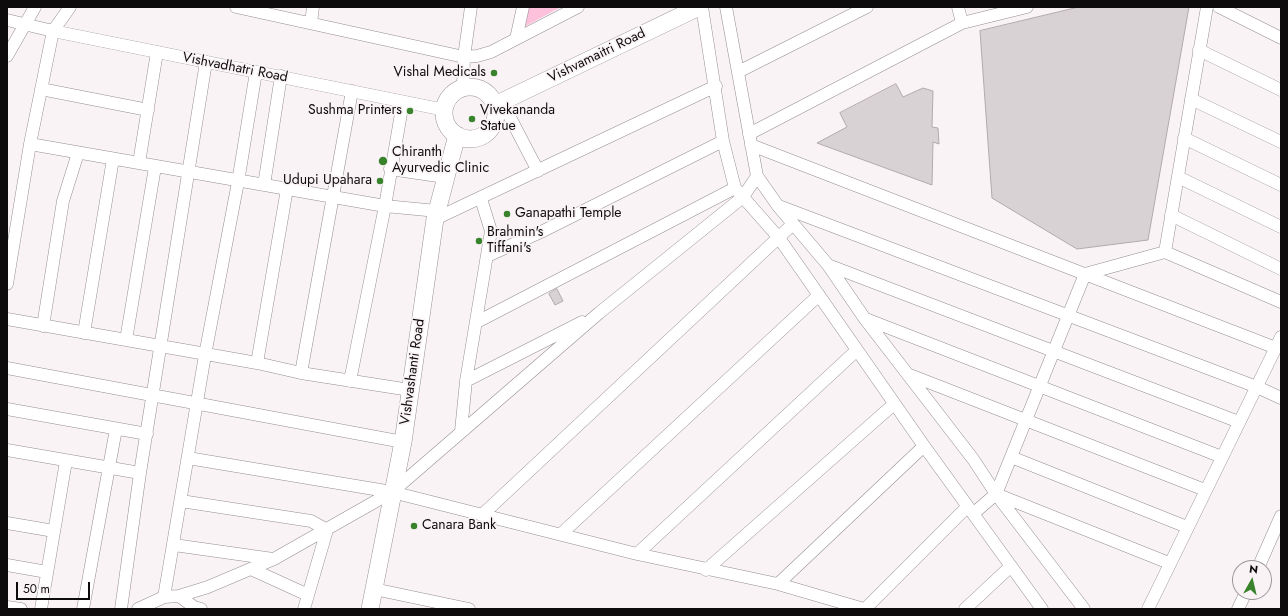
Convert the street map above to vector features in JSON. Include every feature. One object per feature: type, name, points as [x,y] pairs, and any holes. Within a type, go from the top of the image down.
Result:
[{"type":"street","points":[[7,56],[35,7]]},
{"type":"street","points":[[7,284],[30,144],[53,31],[70,7]]},
{"type":"street","points":[[236,7],[464,57],[477,56],[516,39],[578,7]]},
{"type":"street","points":[[311,23],[313,7]]},
{"type":"street","points":[[463,88],[464,57],[471,7]]},
{"type":"street","points":[[516,39],[523,7]]},
{"type":"street","name":"Vishvamaitri Road","points":[[498,103],[699,7]]},
{"type":"street","points":[[702,7],[716,86],[723,141],[735,188],[779,238],[894,404],[1042,609]]},
{"type":"street","points":[[726,7],[757,176],[778,206],[828,265],[865,318],[973,459],[996,494],[1084,609]]},
{"type":"street","points":[[738,72],[867,7]]},
{"type":"street","points":[[958,7],[962,24]]},
{"type":"street","points":[[750,139],[962,24],[1027,7]]},
{"type":"street","points":[[1165,252],[1206,7]]},
{"type":"street","points":[[1219,7],[1281,38]]},
{"type":"street","name":"Vishvadhatri Road","points":[[7,20],[53,31],[445,110]]},
{"type":"street","points":[[1199,50],[1281,90]]},
{"type":"street","points":[[138,163],[157,52]]},
{"type":"street","points":[[121,609],[140,473],[206,62]]},
{"type":"street","points":[[164,597],[205,355],[238,182],[256,72]]},
{"type":"street","points":[[264,185],[280,76]]},
{"type":"street","points":[[30,144],[238,182],[264,185],[436,215],[481,199],[716,86]]},
{"type":"street","points":[[498,103],[496,116],[489,131],[482,136],[465,138],[457,135],[446,122],[445,110],[449,98],[463,88],[480,89],[498,103],[538,172]]},
{"type":"street","points":[[41,89],[148,110]]},
{"type":"street","points":[[301,373],[352,91]]},
{"type":"street","points":[[1191,100],[1281,142]]},
{"type":"street","points":[[350,381],[385,206],[390,169],[403,102]]},
{"type":"street","name":"Vishvashanti Road","points":[[370,609],[402,442],[436,215],[457,135]]},
{"type":"street","points":[[1184,138],[1281,185]]},
{"type":"street","points":[[750,139],[1085,274],[1278,343],[1148,609]]},
{"type":"street","points":[[487,256],[543,231],[723,141]]},
{"type":"street","points":[[43,326],[63,201],[78,153]]},
{"type":"street","points":[[84,333],[113,159]]},
{"type":"street","points":[[126,340],[155,166]]},
{"type":"street","points":[[390,169],[445,177]]},
{"type":"street","points":[[138,609],[164,597],[179,596],[208,587],[274,559],[392,492],[599,313],[743,197],[757,176]]},
{"type":"street","points":[[1178,177],[1281,227]]},
{"type":"street","points":[[477,322],[735,188]]},
{"type":"street","points":[[257,363],[287,189]]},
{"type":"street","points":[[461,431],[466,381],[491,231],[481,199]]},
{"type":"street","points":[[778,206],[1257,387],[1281,398]]},
{"type":"street","points":[[1171,214],[1281,269]]},
{"type":"street","points":[[482,515],[793,224]]},
{"type":"street","points":[[1085,274],[1165,252],[1281,302]]},
{"type":"street","points":[[828,265],[1239,422]]},
{"type":"street","points":[[188,458],[392,492],[637,554],[706,570],[778,584],[865,609],[970,510],[996,494],[1085,274]]},
{"type":"street","points":[[561,534],[819,295]]},
{"type":"street","points":[[466,381],[599,313]]},
{"type":"street","points":[[865,318],[1222,457]]},
{"type":"street","points":[[7,319],[257,363],[301,373],[410,390]]},
{"type":"street","points":[[637,554],[857,350]]},
{"type":"street","points":[[7,368],[402,442]]},
{"type":"street","points":[[909,375],[1205,490]]},
{"type":"street","points":[[706,570],[894,404]]},
{"type":"street","points":[[7,409],[147,434]]},
{"type":"street","points":[[83,609],[116,429]]},
{"type":"street","points":[[778,584],[924,446]]},
{"type":"street","points":[[7,450],[140,473]]},
{"type":"street","points":[[1011,457],[1187,527]]},
{"type":"street","points":[[41,609],[66,461]]},
{"type":"street","points":[[996,494],[1170,563]]},
{"type":"street","points":[[181,501],[311,521],[327,530]]},
{"type":"street","points":[[1262,560],[1281,516]]},
{"type":"street","points":[[7,523],[54,531]]},
{"type":"street","points":[[304,609],[327,530]]},
{"type":"street","points":[[174,545],[274,559]]},
{"type":"street","points":[[7,565],[47,572]]},
{"type":"street","points":[[965,609],[1011,566]]},
{"type":"street","points":[[251,569],[308,595]]},
{"type":"street","points":[[374,589],[469,609]]},
{"type":"street","points":[[179,596],[194,607],[201,609]]},
{"type":"street","points":[[7,606],[21,609]]},
{"type":"shaded area","points":[[527,7],[561,7],[522,28]]},
{"type":"building","points":[[1079,7],[1189,7],[1148,240],[1077,249],[992,198],[980,31]]},
{"type":"building","points":[[896,84],[903,97],[923,88],[933,91],[932,127],[938,128],[939,144],[933,142],[932,185],[817,143],[847,127],[840,113]]},
{"type":"building","points":[[557,289],[563,301],[555,305],[549,294]]},
{"type":"place","name":"Vishal Medicals","points":[[494,73]]},
{"type":"place","name":"Sushma Printers","points":[[410,111]]},
{"type":"place","name":"Vivekananda Statue","points":[[472,119]]},
{"type":"place","name":"Chiranth Ayurvedic Clinic","points":[[383,161]]},
{"type":"place","name":"Udupi Upahara","points":[[380,181]]},
{"type":"place","name":"Ganapathi Temple","points":[[507,214]]},
{"type":"place","name":"Brahmin's Tiffani's","points":[[479,241]]},
{"type":"place","name":"Canara Bank","points":[[414,526]]}]
